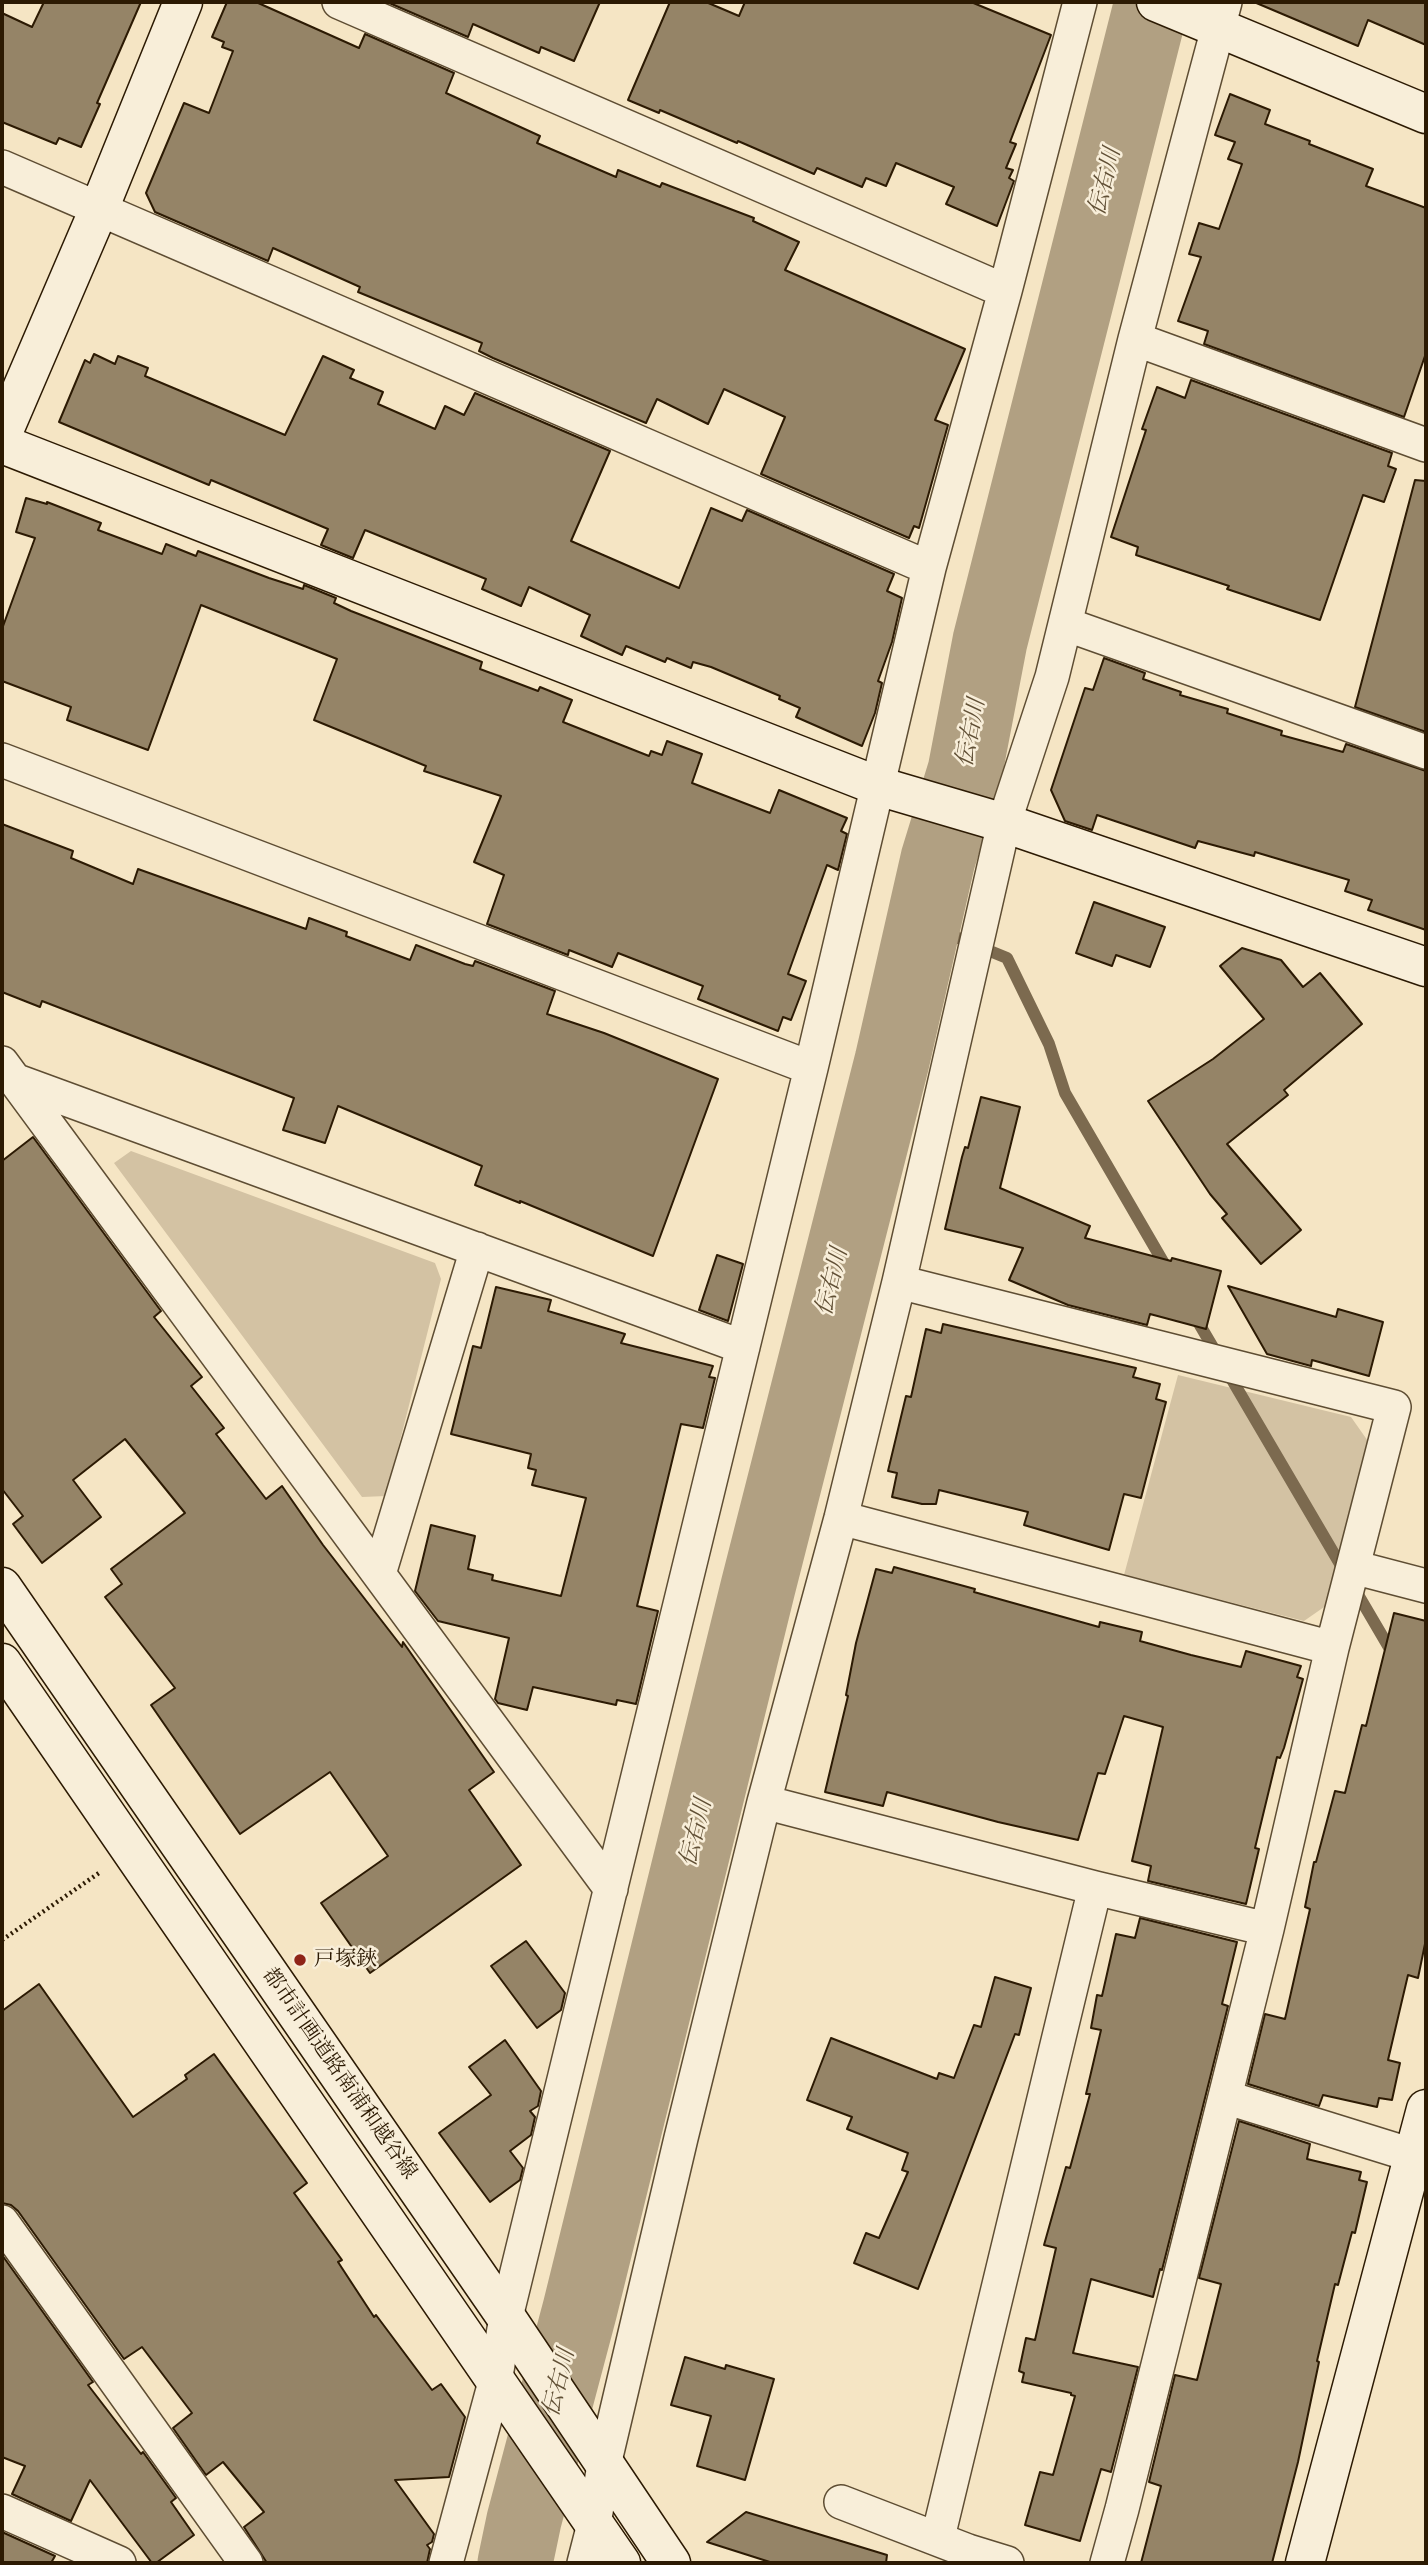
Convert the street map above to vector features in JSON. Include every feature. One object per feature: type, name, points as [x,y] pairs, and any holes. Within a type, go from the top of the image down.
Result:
[{"type":"street","points":[[2,435],[99,209],[183,2]]},
{"type":"street","points":[[339,2],[1005,290]]},
{"type":"street","points":[[446,2563],[495,2382],[506,2317],[811,1068],[929,568],[1080,2]]},
{"type":"street","points":[[1156,2],[1211,15],[1426,114]]},
{"type":"street","points":[[584,2563],[586,2512],[597,2455],[681,2138],[764,1801],[841,1518],[899,1282],[1004,823],[1052,677],[1211,15]]},
{"type":"street","points":[[2,167],[929,568]]},
{"type":"street","points":[[1135,339],[1426,445]]},
{"type":"street","points":[[2,443],[878,786],[1004,823],[1426,967]]},
{"type":"street","points":[[1065,624],[1426,752]]},
{"type":"street","points":[[2,760],[811,1068]]},
{"type":"street","points":[[8,1072],[477,1250],[743,1347]]},
{"type":"street","points":[[8,1072],[611,1889]]},
{"type":"street","points":[[379,1574],[477,1250]]},
{"type":"street","points":[[899,1282],[1394,1407],[1332,1648],[1267,1929],[1107,2563]]},
{"type":"street","points":[[841,1518],[1332,1648]]},
{"type":"street","points":[[1353,1567],[1426,1586]]},
{"type":"street","name":"都市計画道路南浦和越谷線","points":[[2,1587],[506,2317],[671,2563]]},
{"type":"street","name":"都市計画道路南浦和越谷線","points":[[2,1663],[621,2563]]},
{"type":"street","points":[[764,1801],[1095,1888],[1267,1929]]},
{"type":"street","points":[[938,2538],[1095,1888]]},
{"type":"street","points":[[1225,2096],[1420,2159]]},
{"type":"street","points":[[1305,2563],[1420,2159],[1426,2109]]},
{"type":"street","points":[[2,2222],[246,2563]]},
{"type":"street","points":[[841,2502],[938,2538],[966,2557],[1007,2563]]},
{"type":"street","points":[[2,2511],[119,2563]]},
{"type":"path","points":[[2,1940],[132,1850]]},
{"type":"shaded area","points":[[131,1151],[435,1263],[441,1279],[386,1496],[362,1497],[114,1163]]},
{"type":"shaded area","points":[[1178,1375],[1351,1417],[1370,1444],[1327,1605],[1304,1621],[1124,1575]]},
{"type":"building","points":[[44,2],[141,2],[81,147],[59,138],[56,144],[2,122],[2,13],[32,27]]},
{"type":"building","points":[[227,2],[256,2],[359,48],[365,34],[454,73],[446,93],[540,136],[537,143],[616,177],[618,170],[660,187],[662,183],[754,218],[753,221],[799,242],[785,270],[965,349],[935,420],[948,425],[919,528],[914,526],[909,538],[761,474],[785,417],[724,389],[708,424],[657,399],[646,423],[493,358],[479,351],[482,343],[358,292],[360,287],[273,248],[268,261],[155,212],[146,193],[184,103],[209,113],[233,51],[222,47],[224,42],[212,37]]},
{"type":"building","points":[[387,2],[600,2],[574,61],[541,47],[539,53],[473,24],[468,37]]},
{"type":"building","points":[[670,2],[706,2],[739,16],[745,2],[971,2],[1051,35],[1010,142],[1016,144],[1006,168],[1013,170],[1009,178],[1014,181],[997,226],[946,204],[954,187],[896,163],[886,186],[866,178],[862,187],[817,168],[814,174],[738,141],[737,143],[660,110],[659,113],[628,100]]},
{"type":"building","points":[[1254,2],[1426,2],[1426,45],[1368,20],[1358,46]]},
{"type":"building","points":[[1230,94],[1270,110],[1265,124],[1373,169],[1366,186],[1426,208],[1426,353],[1404,417],[1204,344],[1208,331],[1178,321],[1201,257],[1189,254],[1199,223],[1219,229],[1242,164],[1228,159],[1235,142],[1215,135]]},
{"type":"building","points":[[94,354],[115,364],[118,356],[148,368],[145,376],[285,435],[323,356],[354,370],[350,378],[383,392],[378,404],[435,429],[445,406],[464,415],[475,393],[610,451],[571,541],[679,588],[711,508],[742,521],[747,510],[894,574],[887,591],[902,598],[892,642],[878,681],[882,683],[875,713],[862,746],[796,717],[800,708],[779,699],[780,696],[711,667],[693,662],[691,668],[667,658],[665,662],[626,646],[622,655],[581,636],[590,615],[529,587],[521,606],[482,589],[486,579],[365,530],[353,558],[321,545],[328,529],[211,480],[209,485],[59,422],[85,360],[90,363]]},
{"type":"building","points":[[1191,380],[1392,453],[1388,466],[1396,469],[1384,502],[1363,495],[1320,620],[1136,555],[1138,547],[1111,537],[1157,387],[1185,398]]},
{"type":"building","points":[[1415,480],[1426,481],[1426,732],[1355,707]]},
{"type":"building","points":[[26,498],[47,502],[101,523],[98,530],[162,554],[166,544],[196,556],[198,551],[269,578],[303,589],[304,585],[336,598],[334,603],[351,611],[482,662],[480,669],[538,691],[540,687],[572,700],[563,722],[649,756],[651,751],[662,755],[667,741],[702,754],[692,783],[770,813],[779,790],[847,818],[841,831],[847,834],[838,870],[827,865],[788,974],[806,981],[791,1020],[783,1017],[778,1031],[698,999],[703,986],[618,953],[612,967],[569,950],[568,955],[487,924],[504,875],[474,862],[501,796],[424,771],[426,766],[314,720],[337,659],[201,605],[148,750],[67,720],[71,707],[2,681],[2,629],[35,538],[16,532]]},
{"type":"building","points":[[1104,658],[1145,673],[1143,679],[1181,692],[1180,695],[1228,709],[1227,713],[1282,731],[1281,735],[1343,752],[1346,744],[1426,771],[1426,930],[1368,910],[1372,900],[1345,891],[1349,880],[1255,852],[1254,856],[1198,841],[1195,848],[1097,815],[1092,830],[1065,821],[1051,790],[1085,688],[1093,690]]},
{"type":"building","points":[[2,824],[73,851],[71,858],[133,884],[138,869],[306,929],[309,918],[347,932],[346,936],[410,960],[416,945],[465,964],[473,966],[475,961],[555,991],[547,1014],[604,1033],[718,1079],[653,1256],[475,1185],[482,1166],[338,1106],[325,1143],[283,1130],[294,1098],[42,1001],[40,1007],[2,992]]},
{"type":"building","points":[[1094,902],[1165,927],[1150,967],[1116,955],[1112,966],[1076,953]]},
{"type":"building","points":[[1242,948],[1281,960],[1303,987],[1320,973],[1362,1024],[1284,1090],[1288,1095],[1227,1144],[1301,1230],[1261,1264],[1222,1218],[1227,1214],[1210,1194],[1148,1101],[1213,1059],[1264,1019],[1220,966]]},
{"type":"building","points":[[981,1097],[1020,1107],[1000,1188],[1090,1226],[1085,1238],[1221,1271],[1206,1329],[1150,1314],[1147,1325],[1068,1305],[1009,1280],[1023,1248],[945,1229],[962,1157],[965,1147],[968,1148]]},
{"type":"building","points":[[33,1137],[161,1311],[154,1317],[202,1377],[191,1386],[224,1428],[216,1434],[266,1499],[282,1486],[323,1545],[402,1647],[403,1642],[494,1772],[469,1790],[521,1865],[370,1973],[321,1903],[388,1856],[330,1772],[240,1834],[151,1705],[175,1688],[105,1597],[122,1584],[111,1569],[185,1513],[125,1439],[73,1480],[101,1517],[42,1563],[13,1524],[23,1516],[2,1489],[2,1161]]},
{"type":"building","points":[[717,1255],[743,1264],[728,1321],[699,1310]]},
{"type":"building","points":[[1228,1286],[1336,1317],[1338,1309],[1383,1322],[1369,1376],[1312,1360],[1311,1366],[1267,1354]]},
{"type":"building","points":[[496,1287],[551,1300],[548,1311],[625,1334],[621,1343],[713,1366],[709,1377],[715,1378],[703,1428],[681,1424],[637,1606],[658,1611],[636,1704],[617,1700],[616,1705],[533,1687],[527,1710],[498,1703],[495,1699],[509,1638],[438,1621],[415,1591],[431,1525],[475,1536],[468,1569],[493,1575],[492,1580],[561,1596],[586,1498],[532,1485],[536,1470],[528,1468],[531,1454],[451,1434],[473,1346],[481,1348]]},
{"type":"building","points":[[943,1324],[1136,1368],[1133,1377],[1160,1384],[1156,1399],[1166,1402],[1141,1498],[1124,1494],[1109,1550],[1024,1525],[1028,1512],[939,1490],[936,1504],[922,1504],[892,1497],[897,1473],[888,1471],[906,1396],[911,1397],[926,1329],[941,1333]]},
{"type":"building","points":[[894,1567],[1099,1627],[1100,1622],[1142,1632],[1140,1641],[1191,1655],[1241,1667],[1246,1651],[1301,1666],[1297,1677],[1303,1679],[1284,1748],[1280,1758],[1277,1757],[1255,1848],[1259,1849],[1246,1904],[1148,1881],[1151,1866],[1132,1861],[1163,1727],[1124,1716],[1105,1774],[1098,1773],[1078,1840],[887,1792],[883,1806],[825,1792],[848,1696],[846,1695],[856,1643],[876,1569],[892,1573]]},
{"type":"building","points":[[1394,1613],[1426,1621],[1426,1939],[1418,1978],[1408,1975],[1388,2060],[1400,2063],[1392,2100],[1379,2098],[1377,2107],[1323,2095],[1319,2106],[1248,2084],[1265,2014],[1285,2019],[1310,1909],[1305,1907],[1314,1862],[1335,1791],[1345,1793],[1362,1725],[1366,1726]]},
{"type":"building","points":[[1140,1918],[1237,1942],[1222,2004],[1228,2006],[1153,2297],[1091,2279],[1073,2353],[1138,2367],[1111,2472],[1101,2469],[1080,2541],[1025,2525],[1040,2472],[1053,2475],[1075,2396],[1022,2382],[1024,2373],[1019,2371],[1026,2338],[1035,2340],[1056,2248],[1044,2245],[1066,2167],[1070,2168],[1090,2094],[1086,2094],[1101,2030],[1091,2028],[1097,1995],[1102,1996],[1116,1934],[1135,1938]]},
{"type":"building","points":[[526,1941],[565,1993],[561,2010],[537,2028],[491,1966]]},
{"type":"building","points":[[995,1977],[1031,1988],[1019,2035],[1015,2034],[918,2289],[854,2263],[866,2233],[879,2238],[908,2172],[902,2170],[908,2153],[847,2129],[852,2117],[807,2100],[831,2038],[937,2079],[939,2073],[954,2078],[974,2025],[981,2027]]},
{"type":"building","points":[[39,1984],[133,2117],[187,2079],[185,2075],[214,2054],[307,2183],[294,2193],[342,2260],[338,2262],[374,2317],[376,2315],[432,2390],[441,2384],[465,2417],[449,2477],[395,2480],[434,2534],[432,2542],[427,2545],[430,2549],[427,2563],[267,2563],[244,2527],[264,2512],[223,2462],[206,2475],[173,2428],[192,2413],[142,2347],[124,2359],[18,2211],[11,2205],[2,2203],[2,2011]]},
{"type":"building","points":[[505,2040],[541,2091],[538,2106],[530,2111],[535,2117],[531,2135],[510,2151],[523,2168],[520,2180],[490,2202],[439,2133],[491,2095],[469,2067]]},
{"type":"building","points":[[1239,2121],[1310,2144],[1307,2159],[1361,2172],[1359,2180],[1367,2182],[1355,2233],[1352,2232],[1338,2285],[1335,2284],[1298,2462],[1272,2563],[1141,2563],[1161,2486],[1149,2482],[1175,2375],[1197,2380],[1221,2284],[1199,2278]]},
{"type":"building","points":[[2,2255],[93,2382],[88,2385],[141,2454],[143,2452],[176,2498],[171,2502],[194,2535],[156,2563],[152,2563],[90,2480],[71,2521],[12,2494],[25,2466],[2,2457]]},
{"type":"building","points":[[685,2357],[774,2379],[745,2480],[697,2466],[711,2416],[671,2405]]},
{"type":"building","points":[[746,2512],[887,2555],[886,2563],[773,2563],[707,2542]]},
{"type":"building","points":[[2,2532],[55,2556],[51,2563],[2,2563]]},
{"type":"waterway","name":"伝右川","points":[[515,2563],[892,1061],[938,859],[965,771],[990,641],[1152,2]]},
{"type":"waterway","points":[[924,924],[1007,958],[1049,1044],[1065,1093],[1169,1272]]},
{"type":"waterway","points":[[1194,1315],[1394,1656]]},
{"type":"place","name":"戸塚鋏","points":[[300,1960]]}]
